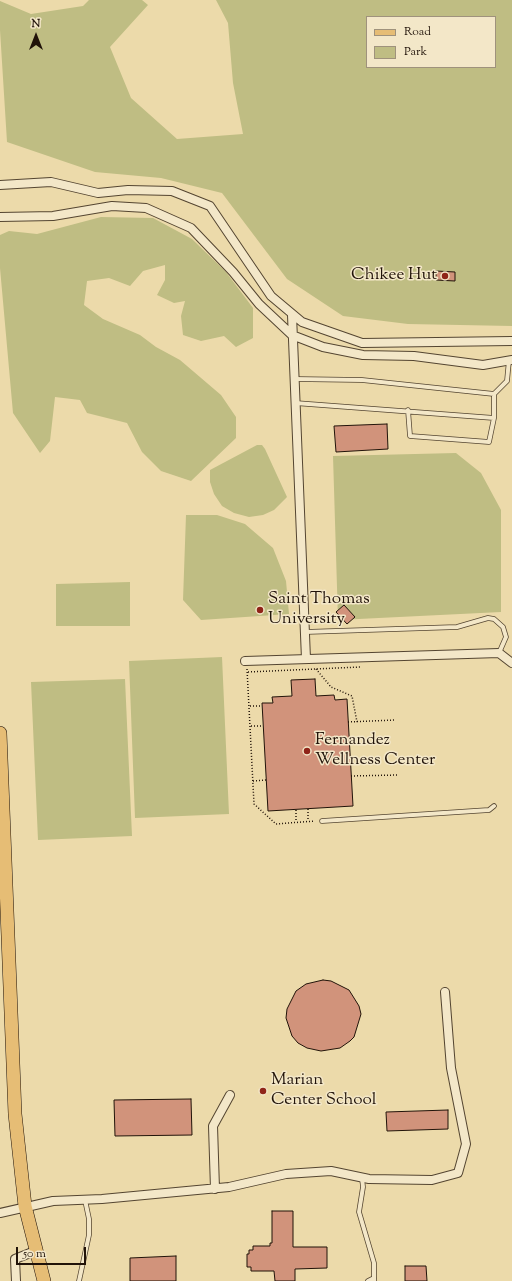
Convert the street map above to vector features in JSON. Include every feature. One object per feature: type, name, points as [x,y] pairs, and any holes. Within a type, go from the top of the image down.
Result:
[{"type":"main road","points":[[0,733],[12,1068],[24,1206],[44,1281]]},
{"type":"street","points":[[0,185],[51,182],[98,193],[128,190],[172,191],[210,206],[271,296],[292,315],[302,322],[362,343],[512,341]]},
{"type":"street","points":[[98,193],[99,207]]},
{"type":"street","points":[[0,217],[53,216],[99,207],[146,208],[191,228],[233,272],[259,304],[292,335],[323,347],[363,355],[414,356],[483,365],[510,360]]},
{"type":"street","points":[[292,315],[306,659]]},
{"type":"street","points":[[245,661],[499,653],[512,663]]},
{"type":"street","points":[[0,1213],[24,1206],[53,1201],[85,1200],[216,1188],[286,1174],[330,1171],[362,1177],[432,1180],[458,1173],[466,1144],[451,1068],[446,992]]},
{"type":"street","points":[[216,1188],[213,1126],[230,1095]]},
{"type":"street","points":[[16,1281],[15,1258],[35,1251]]},
{"type":"lane","points":[[408,410],[410,436],[489,442],[494,418],[494,394],[507,382],[510,360]]},
{"type":"lane","points":[[294,379],[362,380],[494,394]]},
{"type":"lane","points":[[295,403],[408,410],[494,418]]},
{"type":"lane","points":[[304,632],[457,627],[488,618],[494,619],[503,627],[506,637],[499,653]]},
{"type":"lane","points":[[322,821],[489,810],[494,806]]},
{"type":"lane","points":[[362,1177],[362,1194],[359,1212],[374,1263],[374,1280],[368,1281]]},
{"type":"lane","points":[[79,1281],[89,1235],[89,1219],[85,1200]]},
{"type":"path","points":[[245,661],[248,672],[254,804],[276,824],[322,821]]},
{"type":"path","points":[[316,669],[331,687],[352,696],[358,722]]},
{"type":"path","points":[[249,706],[262,706]]},
{"type":"path","points":[[348,722],[395,720]]},
{"type":"path","points":[[250,726],[263,726]]},
{"type":"path","points":[[351,776],[398,775]]},
{"type":"path","points":[[253,781],[266,780]]},
{"type":"path","points":[[308,809],[308,822]]},
{"type":"path","points":[[296,810],[296,822]]},
{"type":"green space","points":[[89,0],[142,0],[148,5],[110,47],[131,98],[177,139],[243,134],[233,83],[228,23],[216,0],[512,0],[512,326],[408,324],[343,316],[287,279],[222,193],[161,178],[95,172],[7,142],[0,30],[0,1],[31,14],[83,6]]},
{"type":"green space","points":[[101,217],[153,218],[192,239],[226,272],[253,308],[253,338],[236,347],[224,336],[201,341],[183,335],[181,316],[185,301],[174,303],[157,295],[165,280],[165,265],[143,271],[130,286],[109,278],[87,281],[84,305],[103,319],[140,335],[156,347],[180,360],[221,395],[236,417],[236,438],[191,481],[161,471],[142,452],[127,423],[87,413],[80,400],[55,397],[50,441],[40,453],[13,413],[0,268],[0,235],[9,231],[37,234]]},
{"type":"green space","points":[[257,445],[262,445],[265,449],[287,497],[274,510],[263,515],[249,517],[234,513],[222,506],[214,494],[210,482],[210,470]]},
{"type":"green space","points":[[456,453],[481,473],[501,510],[501,612],[338,620],[333,456]]},
{"type":"green space","points":[[186,515],[217,515],[245,524],[273,548],[286,581],[289,614],[201,620],[183,600]]},
{"type":"green space","points":[[130,582],[130,626],[56,626],[56,584]]},
{"type":"green space","points":[[222,657],[229,814],[135,818],[129,661]]},
{"type":"green space","points":[[125,679],[132,836],[38,840],[31,682]]},
{"type":"building","name":"Chikee Hut","points":[[436,271],[455,272],[455,281],[436,280]]},
{"type":"building","points":[[387,424],[388,449],[336,452],[334,426]]},
{"type":"building","points":[[344,605],[355,617],[347,624],[336,612]]},
{"type":"building","name":"Fernandez Wellness Center","points":[[315,679],[316,696],[334,695],[335,700],[347,699],[353,806],[268,811],[262,703],[273,703],[272,697],[292,696],[291,680]]},
{"type":"building","points":[[323,980],[331,981],[349,990],[359,1006],[361,1014],[354,1037],[350,1041],[340,1048],[321,1051],[307,1048],[298,1043],[292,1036],[286,1018],[287,1009],[296,991],[306,984]]},
{"type":"building","points":[[191,1099],[192,1135],[115,1136],[114,1100]]},
{"type":"building","points":[[448,1110],[448,1129],[387,1131],[386,1112]]},
{"type":"building","points":[[272,1211],[293,1211],[293,1247],[327,1247],[327,1268],[295,1269],[295,1281],[275,1281],[274,1271],[251,1271],[251,1267],[247,1267],[247,1254],[249,1254],[249,1250],[253,1250],[253,1246],[270,1246],[270,1243],[272,1243]]},
{"type":"building","points":[[176,1256],[176,1281],[130,1281],[130,1258]]},
{"type":"building","points":[[405,1266],[426,1266],[427,1281],[405,1281]]},
{"type":"place","name":"Chikee Hut","points":[[445,276]]},
{"type":"place","name":"Saint Thomas University","points":[[260,610]]},
{"type":"place","name":"Fernandez Wellness Center","points":[[307,751]]},
{"type":"place","name":"Marian Center School","points":[[263,1091]]}]
